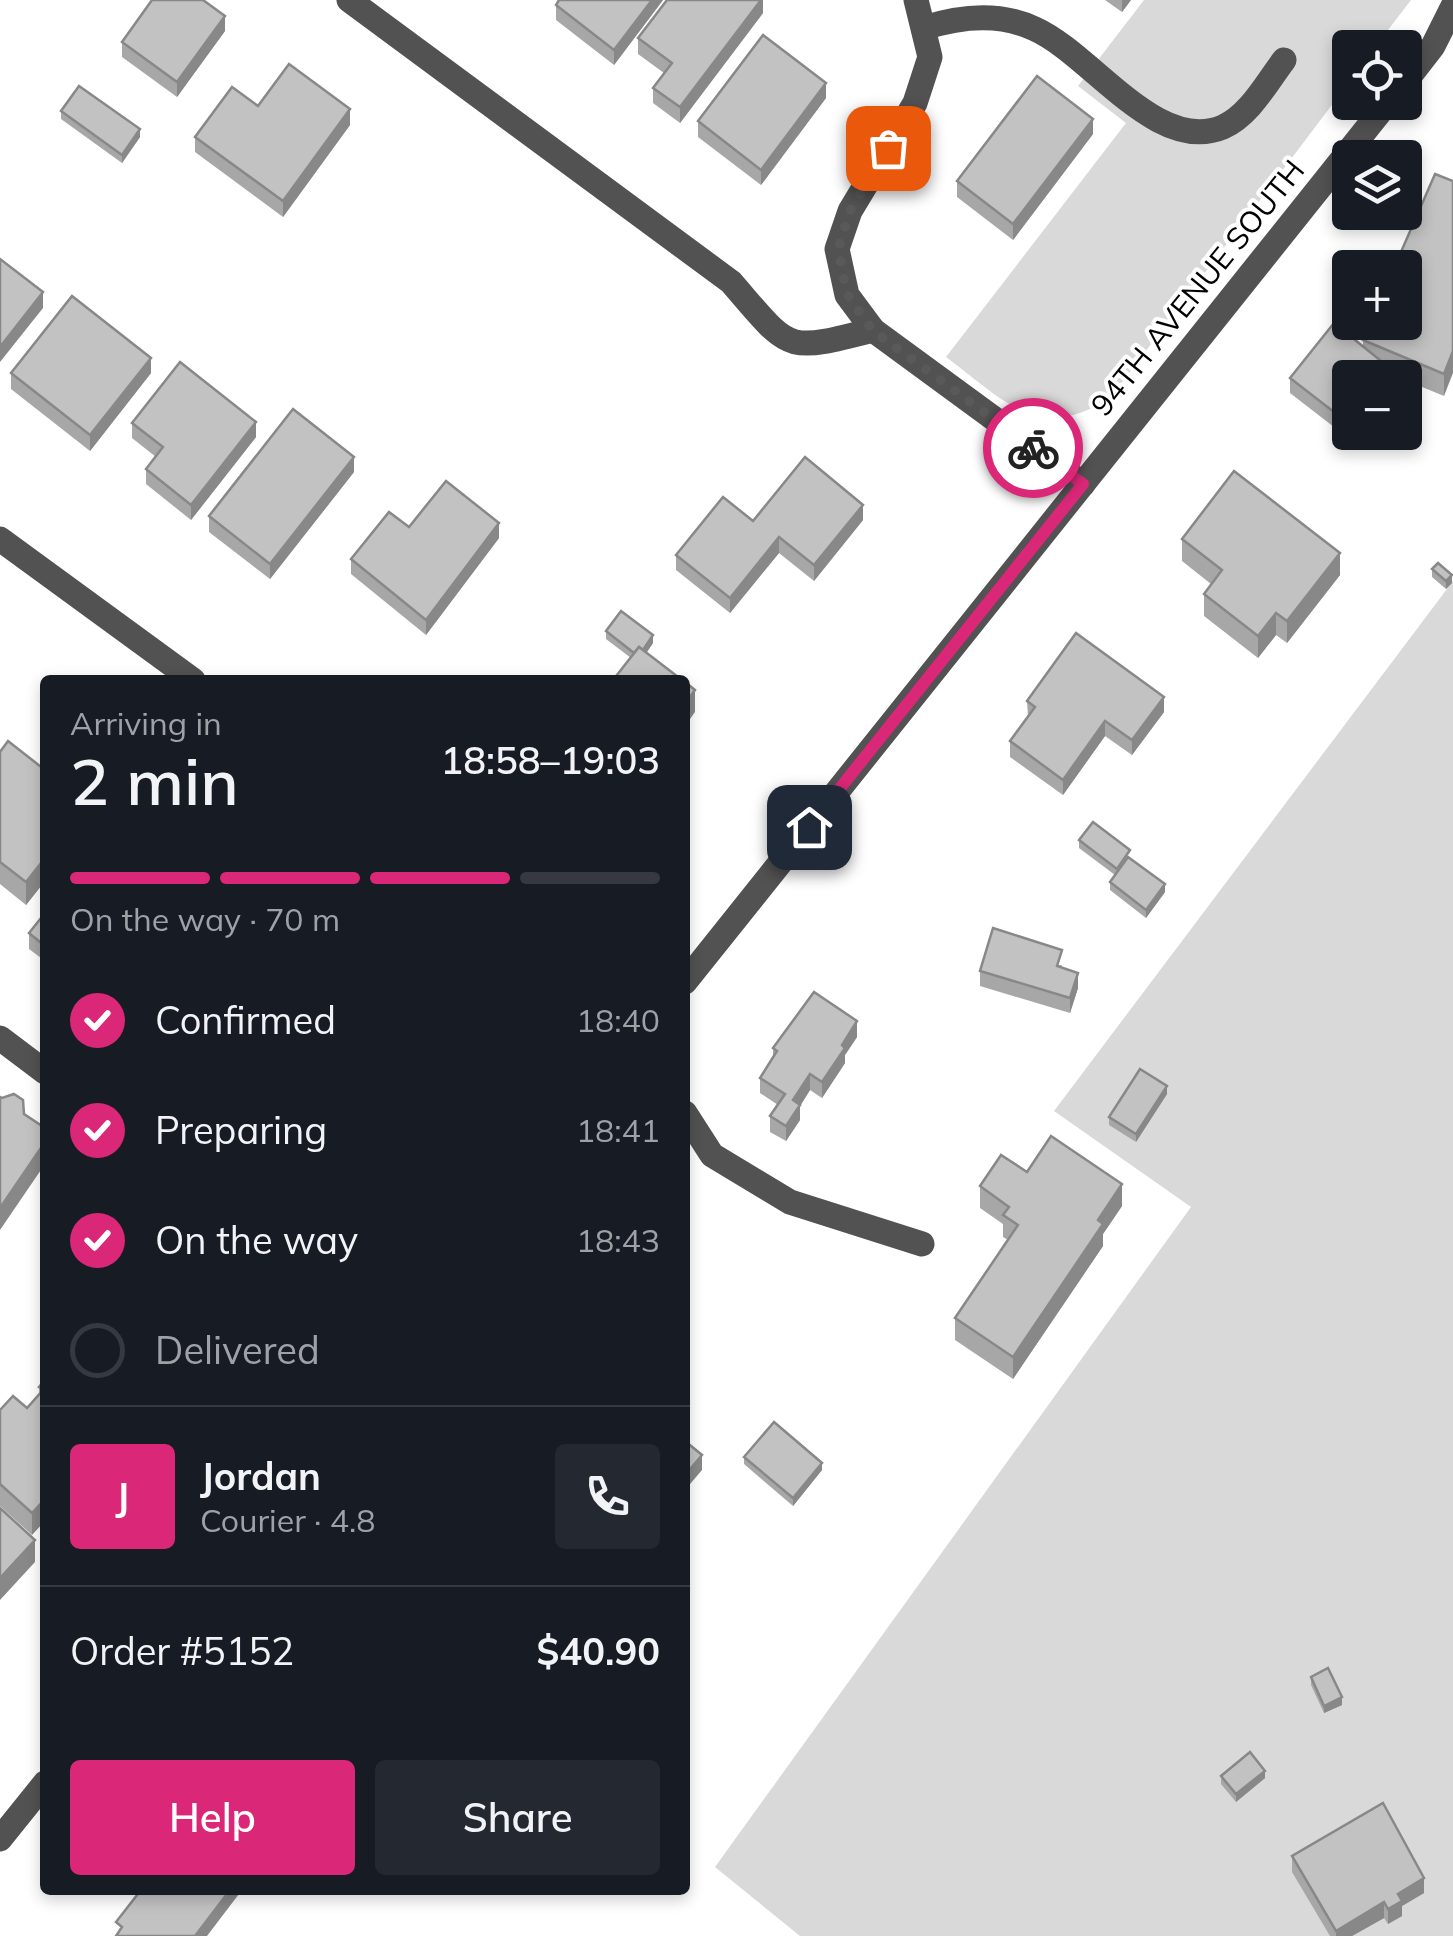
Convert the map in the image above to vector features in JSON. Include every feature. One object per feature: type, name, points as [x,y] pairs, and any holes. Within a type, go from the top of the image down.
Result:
[{"type":"street","points":[[350,0],[731,282],[776,334],[805,348],[872,330]]},
{"type":"street","points":[[916,0],[930,56],[916,103],[850,211],[838,249],[847,294],[872,330],[1083,484]]},
{"type":"street","points":[[1422,62],[1443,38],[1453,6]]},
{"type":"street","points":[[924,28],[978,16],[1036,29],[1158,121],[1188,132],[1224,126],[1241,115],[1284,60]]},
{"type":"street","name":"94TH AVENUE SOUTH","points":[[690,976],[1374,120]]},
{"type":"street","points":[[0,538],[186,675]]},
{"type":"street","points":[[0,1038],[40,1068]]},
{"type":"street","points":[[690,1121],[712,1155],[790,1202],[922,1244]]},
{"type":"street","points":[[0,1839],[40,1789]]},
{"type":"shaded area","points":[[1144,0],[1411,0],[1388,30],[1332,30],[1332,105],[1111,397],[1086,411],[1042,417],[1005,401],[946,357],[1126,123],[1078,86]]},
{"type":"shaded area","points":[[1453,581],[1453,1936],[800,1936],[715,1867],[1191,1207],[1054,1111]]},
{"type":"building","points":[[152,0],[203,0],[225,16],[177,82],[122,42]]},
{"type":"building","points":[[559,0],[652,0],[614,50],[556,5]]},
{"type":"building","points":[[667,0],[761,0],[680,107],[653,88],[672,63],[638,38]]},
{"type":"building","points":[[763,35],[826,83],[761,170],[698,121]]},
{"type":"building","points":[[289,64],[350,109],[283,201],[195,137],[232,87],[258,106]]},
{"type":"building","points":[[1037,76],[1093,119],[1013,224],[957,181]]},
{"type":"building","points":[[79,86],[140,129],[122,155],[61,111]]},
{"type":"building","points":[[1435,174],[1453,181],[1453,351],[1444,374],[1422,365],[1422,360],[1411,360],[1363,340],[1422,340],[1422,250],[1402,250],[1411,230],[1422,230],[1422,204]]},
{"type":"building","points":[[0,259],[43,292],[0,347]]},
{"type":"building","points":[[72,296],[151,358],[90,435],[11,373]]},
{"type":"building","points":[[1332,326],[1332,340],[1355,340],[1380,360],[1332,360],[1332,410],[1290,378]]},
{"type":"building","points":[[180,362],[256,422],[191,505],[146,469],[163,447],[132,423]]},
{"type":"building","points":[[293,409],[354,457],[270,564],[209,516]]},
{"type":"building","points":[[805,457],[863,505],[814,565],[779,537],[730,598],[676,555],[723,497],[753,521]]},
{"type":"building","points":[[1234,471],[1340,553],[1287,621],[1276,613],[1258,636],[1204,594],[1222,570],[1182,539]]},
{"type":"building","points":[[446,481],[499,523],[426,620],[351,559],[389,512],[409,527]]},
{"type":"building","points":[[1438,563],[1452,575],[1446,581],[1432,569]]},
{"type":"building","points":[[621,611],[653,635],[643,650],[639,647],[634,653],[606,631]]},
{"type":"building","points":[[1076,633],[1164,697],[1132,740],[1105,721],[1063,780],[1010,741],[1035,707],[1027,701]]},
{"type":"building","points":[[639,647],[675,675],[617,675]]},
{"type":"building","points":[[8,741],[40,766],[40,864],[26,882],[0,862],[0,752]]},
{"type":"building","points":[[1093,822],[1130,850],[1117,869],[1079,840]]},
{"type":"building","points":[[1128,857],[1165,884],[1146,910],[1110,882]]},
{"type":"building","points":[[40,919],[40,942],[29,933]]},
{"type":"building","points":[[993,928],[1062,950],[1057,966],[1078,973],[1070,998],[980,971]]},
{"type":"building","points":[[814,992],[857,1021],[842,1045],[845,1048],[822,1082],[810,1074],[793,1100],[800,1105],[786,1126],[770,1116],[785,1094],[760,1078],[777,1051],[773,1048]]},
{"type":"building","points":[[1140,1069],[1167,1086],[1136,1134],[1109,1117]]},
{"type":"building","points":[[14,1094],[23,1100],[24,1114],[40,1125],[40,1149],[0,1208],[0,1097]]},
{"type":"building","points":[[1051,1136],[1122,1184],[1098,1220],[1103,1224],[1013,1357],[955,1318],[1018,1225],[1003,1215],[1009,1207],[980,1186],[1001,1155],[1027,1172]]},
{"type":"building","points":[[40,1393],[40,1504],[32,1513],[0,1484],[0,1410],[13,1396],[27,1408]]},
{"type":"building","points":[[774,1422],[822,1463],[793,1498],[744,1457]]},
{"type":"building","points":[[690,1445],[702,1455],[690,1469]]},
{"type":"building","points":[[0,1508],[35,1540],[0,1578]]},
{"type":"building","points":[[1328,1668],[1342,1697],[1324,1706],[1311,1677]]},
{"type":"building","points":[[1250,1752],[1265,1771],[1236,1794],[1221,1776]]},
{"type":"building","points":[[1383,1803],[1424,1878],[1398,1894],[1402,1901],[1388,1909],[1384,1902],[1336,1931],[1292,1856]]},
{"type":"building","points":[[137,1895],[226,1895],[195,1936],[116,1936],[122,1927],[116,1922]]},
{"type":"way so far","points":[[888,148],[850,211],[838,249],[847,294],[872,330],[1033,448]]},
{"type":"route","points":[[809,827],[1083,484],[1033,448]]}]
